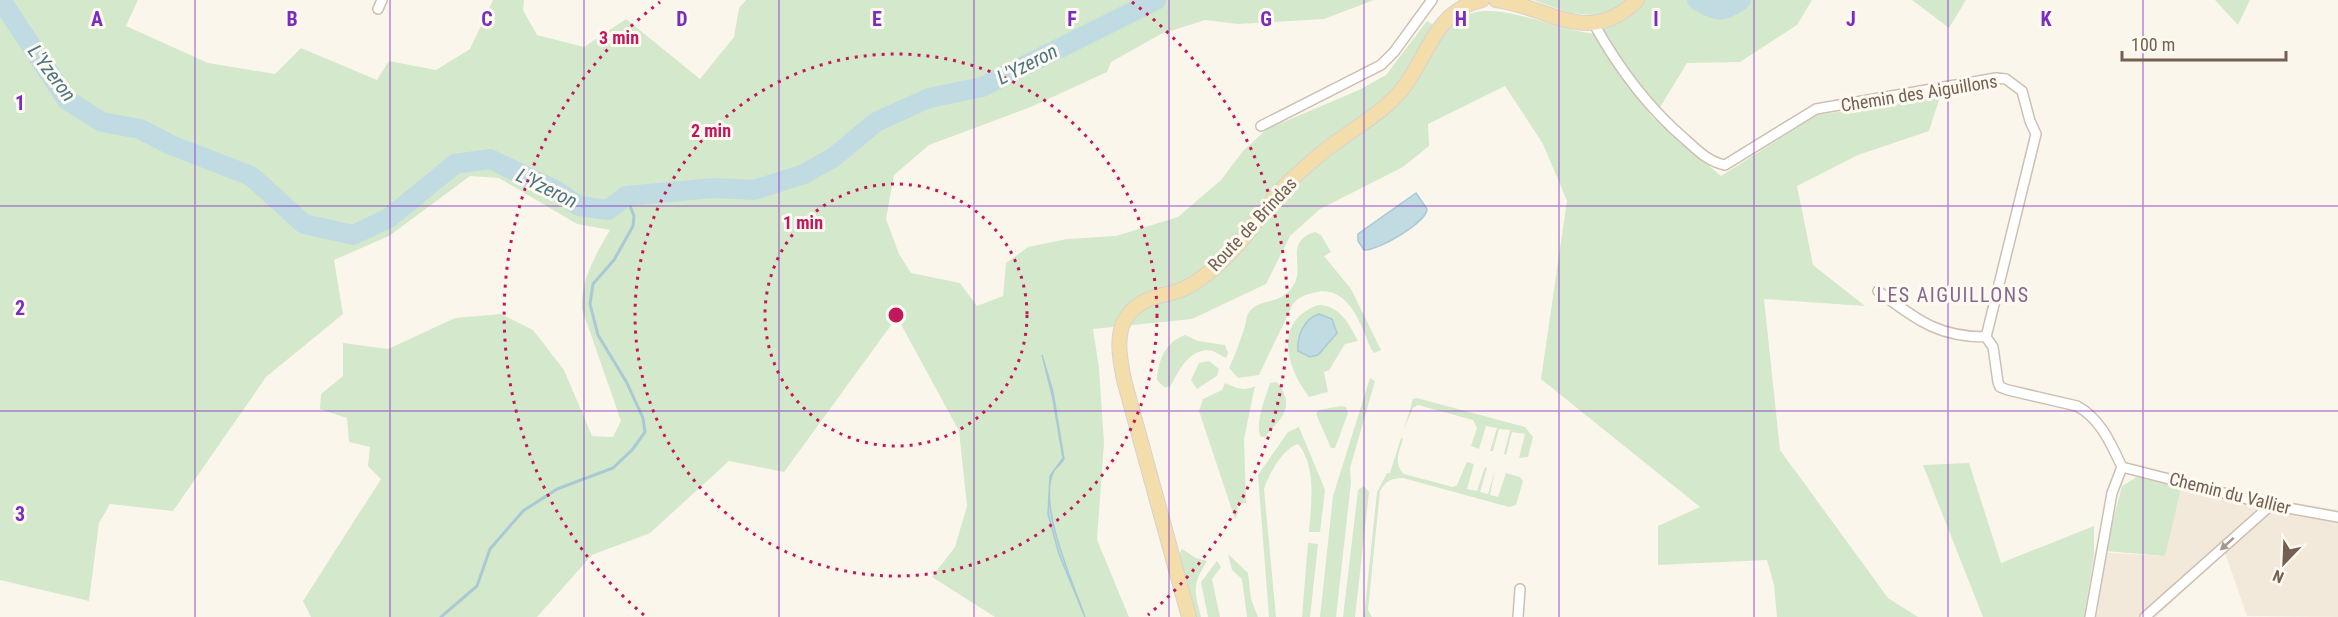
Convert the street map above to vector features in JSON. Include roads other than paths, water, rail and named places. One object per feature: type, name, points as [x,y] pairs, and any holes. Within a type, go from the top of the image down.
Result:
[{"type":"main road","name":"Route de Brindas","points":[[1189,617],[1124,380],[1118,349],[1120,328],[1139,305],[1184,289],[1217,265],[1241,241],[1288,183],[1332,144],[1385,107],[1400,91],[1408,82],[1437,30],[1450,15],[1467,3],[1482,0]]},
{"type":"main road","points":[[1496,0],[1514,2],[1575,23],[1594,24],[1609,21],[1637,0]]},
{"type":"street","points":[[378,9],[382,0]]},
{"type":"street","points":[[1261,126],[1381,65],[1395,52],[1432,0]]},
{"type":"street","name":"Chemin des Aiguillons","points":[[1594,24],[1618,66],[1658,117],[1715,163],[1725,165],[1782,127],[1816,109],[1969,81],[1996,78],[2015,84],[2022,91],[2036,134],[1986,337]]},
{"type":"street","points":[[1878,291],[1920,321],[1959,337],[1986,337],[1993,348],[2000,387],[2078,406],[2087,412],[2105,434],[2122,467],[2112,494],[2090,617]]},
{"type":"street","name":"Chemin du Vallier","points":[[2122,467],[2271,505],[2338,517]]},
{"type":"street","points":[[2145,617],[2271,505]]},
{"type":"street","points":[[1518,617],[1520,589]]},
{"type":"water","points":[[1416,193],[1427,209],[1425,215],[1401,235],[1380,246],[1364,250],[1358,241],[1358,234]]},
{"type":"water","points":[[1319,314],[1332,319],[1337,333],[1318,355],[1310,357],[1298,351],[1299,339],[1302,328]]},
{"type":"water","points":[[1042,355],[1053,392],[1064,459],[1055,469],[1063,458],[1053,399]]},
{"type":"water","points":[[1055,469],[1050,487],[1053,524],[1085,617],[1059,554],[1048,514],[1050,476]]},
{"type":"waterway","name":"L'Yzeron","points":[[1,0],[67,100],[102,122],[140,129],[171,145],[251,176],[304,224],[353,235],[389,218],[455,164],[490,159],[557,191],[579,206],[608,210],[626,196],[714,188],[754,190],[804,174],[834,157],[876,122],[929,98],[982,87],[1156,0]]},
{"type":"waterway","name":"L'Yzeron","points":[[1697,0],[1714,9],[1724,9],[1741,0]]},
{"type":"waterway","points":[[441,617],[477,586],[490,549],[523,511],[557,489],[613,468],[632,450],[645,432],[643,418],[627,383],[598,335],[590,304],[593,284],[614,260],[633,226],[634,216],[626,196]]},
{"type":"district","name":"LES AIGUILLONS","points":[[1953,295]]}]
